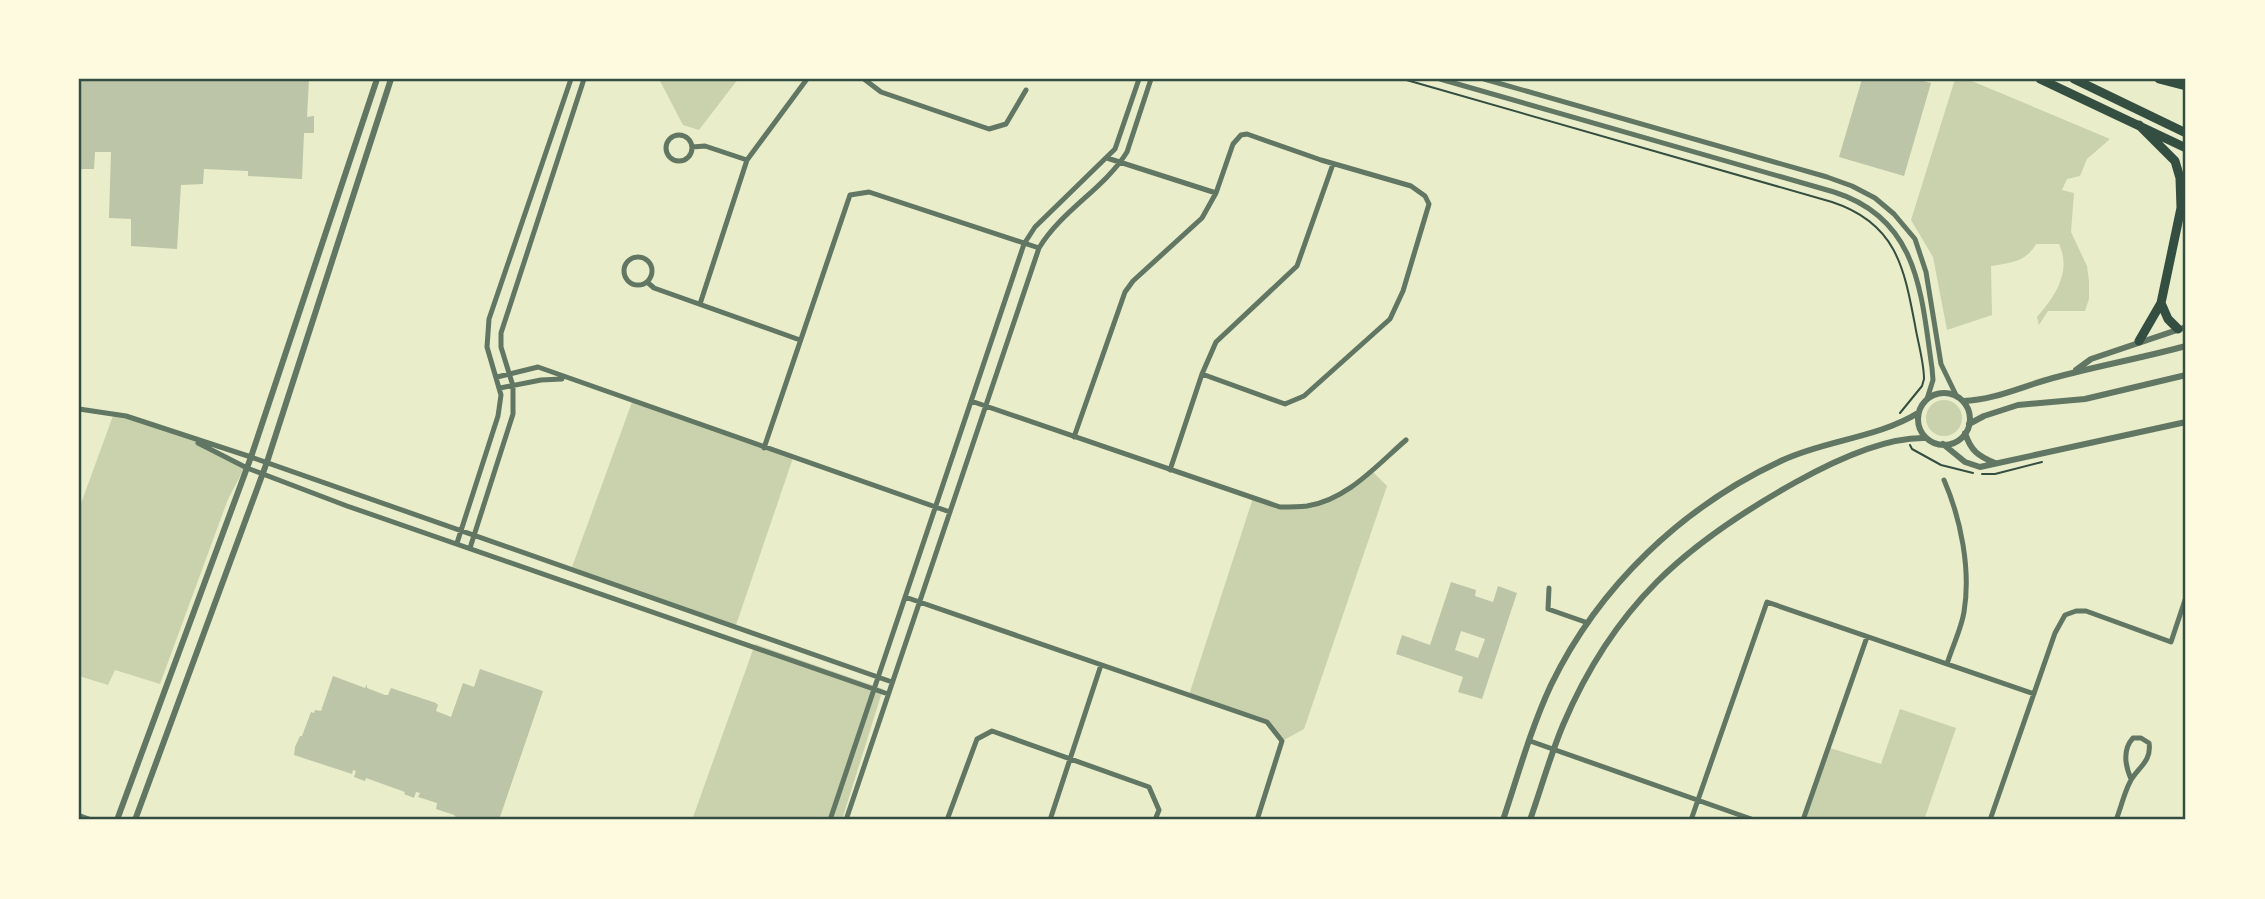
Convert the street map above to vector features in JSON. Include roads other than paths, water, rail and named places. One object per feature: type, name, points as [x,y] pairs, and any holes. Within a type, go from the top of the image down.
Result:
[{"type":"highway","points":[[2040,79],[2186,148]]},
{"type":"highway","points":[[2074,79],[2186,133]]},
{"type":"highway","points":[[2159,79],[2186,86]]},
{"type":"highway","points":[[2139,125],[2175,161],[2184,203],[2161,303],[2139,341]]},
{"type":"highway","points":[[2161,303],[2168,319],[2182,328]]},
{"type":"street","points":[[117,820],[251,457],[377,79]]},
{"type":"street","points":[[135,820],[267,462],[391,79]]},
{"type":"street","points":[[457,543],[498,416],[501,396],[487,348],[489,319],[522,228],[570,79]]},
{"type":"street","points":[[470,548],[513,414],[513,386],[501,347],[501,333],[584,79]]},
{"type":"street","points":[[699,304],[747,160],[807,79]]},
{"type":"street","points":[[864,79],[881,92],[989,129],[1006,124],[1026,90]]},
{"type":"street","points":[[830,820],[1024,244],[1035,227],[1115,149],[1139,79]]},
{"type":"street","points":[[846,820],[1039,248],[1050,230],[1111,175],[1121,162],[1127,152],[1152,79]]},
{"type":"street","points":[[1440,79],[1834,192],[1863,205],[1889,226],[1913,263],[1933,380],[1927,399],[1918,413],[1918,425],[1925,438]]},
{"type":"street","points":[[1484,79],[1827,177],[1868,193],[1894,214],[1919,247],[1927,272],[1941,364],[1969,412],[1969,424],[1965,433],[1953,442],[1943,444]]},
{"type":"street","points":[[564,99],[576,104]]},
{"type":"street","points":[[1073,437],[1125,292],[1133,281],[1202,218],[1216,193],[1233,144],[1241,135],[1247,134],[1333,164],[1411,186],[1425,196],[1429,204],[1403,291],[1390,319],[1304,396],[1285,404],[1202,374]]},
{"type":"street","points":[[678,135],[686,137],[692,147],[690,156],[683,161],[670,158],[666,150],[671,138],[678,135]]},
{"type":"street","points":[[692,147],[705,146],[747,160]]},
{"type":"street","points":[[1107,158],[1216,193]]},
{"type":"street","points":[[1170,470],[1202,374],[1216,342],[1297,266],[1333,164]]},
{"type":"street","points":[[764,448],[850,195],[869,192],[1039,248]]},
{"type":"street","points":[[522,228],[533,230]]},
{"type":"street","points":[[642,258],[650,264],[651,274],[647,282],[634,285],[627,280],[624,268],[629,260],[642,258]]},
{"type":"street","points":[[647,282],[654,288],[800,340]]},
{"type":"street","points":[[2071,373],[2091,359],[2182,328]]},
{"type":"street","points":[[1927,399],[1941,394],[1960,399],[1993,397],[2071,373],[2186,346]]},
{"type":"street","points":[[497,377],[538,368],[950,512]]},
{"type":"street","points":[[1969,424],[2018,405],[2085,399],[2186,376]]},
{"type":"street","points":[[500,388],[541,380],[564,379]]},
{"type":"street","points":[[971,401],[1280,507],[1308,506],[1333,497],[1354,484],[1406,440]]},
{"type":"street","points":[[79,409],[126,416],[267,462],[892,682]]},
{"type":"street","points":[[1503,820],[1530,740],[1551,687],[1570,650],[1613,590],[1658,542],[1693,513],[1739,482],[1786,458],[1818,446],[1880,430],[1918,413]]},
{"type":"street","points":[[1530,820],[1554,749],[1583,684],[1617,628],[1662,575],[1694,546],[1731,519],[1823,467],[1900,440],[1925,438],[1943,444],[1970,465],[1980,467],[2186,422]]},
{"type":"street","points":[[1965,433],[1973,451],[1997,464]]},
{"type":"street","points":[[183,436],[247,468],[347,506],[888,694]]},
{"type":"street","points":[[1944,480],[1954,502],[1967,572],[1964,614],[1947,664]]},
{"type":"street","points":[[552,577],[557,564]]},
{"type":"street","points":[[1549,589],[1548,610],[1588,623]]},
{"type":"street","points":[[905,597],[1267,722],[1282,741],[1257,820]]},
{"type":"street","points":[[1990,820],[2055,633],[2065,615],[2086,611],[2171,642],[2186,597]]},
{"type":"street","points":[[1691,820],[1767,602],[2035,694]]},
{"type":"street","points":[[682,622],[686,610]]},
{"type":"street","points":[[188,627],[204,633]]},
{"type":"street","points":[[1803,820],[1867,637]]},
{"type":"street","points":[[1050,820],[1101,665]]},
{"type":"street","points":[[167,683],[183,690]]},
{"type":"street","points":[[947,820],[977,739],[992,731],[1149,787],[1158,810],[1155,820]]},
{"type":"street","points":[[149,733],[164,740]]},
{"type":"street","points":[[2116,820],[2131,779],[2140,771],[2151,752],[2150,743],[2141,738],[2133,738],[2127,744],[2125,765],[2131,779]]},
{"type":"street","points":[[1530,740],[1754,820]]},
{"type":"street","points":[[136,767],[152,773]]},
{"type":"street","points":[[79,816],[90,820]]}]
